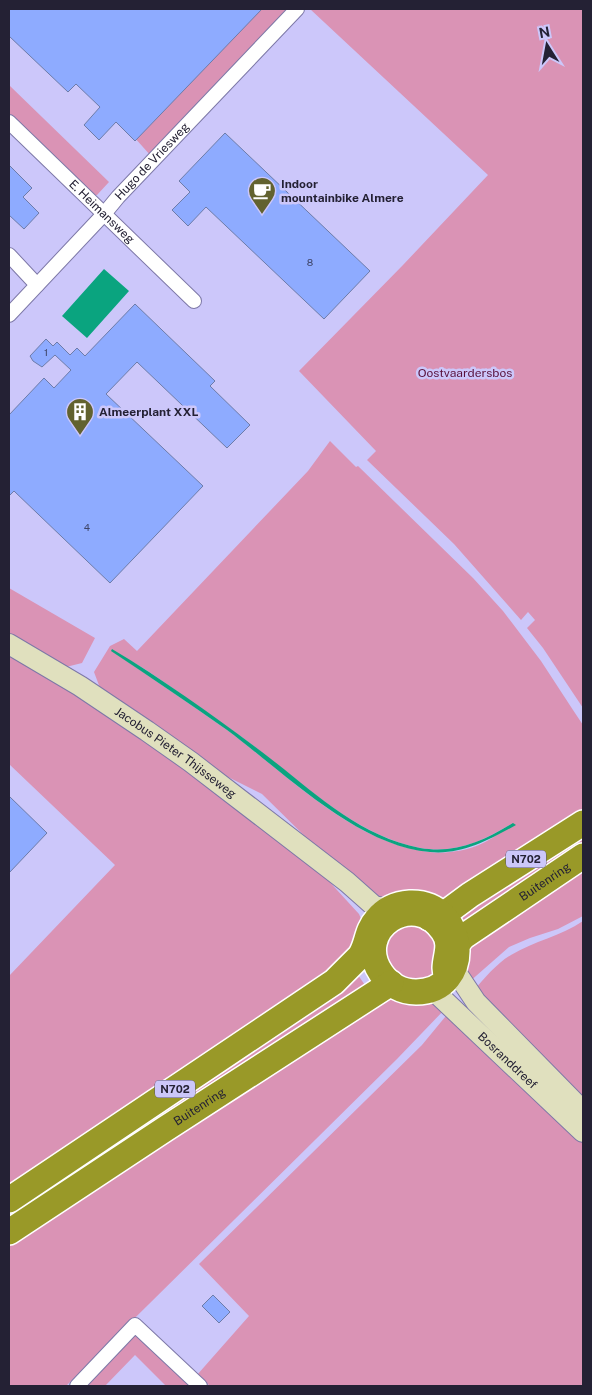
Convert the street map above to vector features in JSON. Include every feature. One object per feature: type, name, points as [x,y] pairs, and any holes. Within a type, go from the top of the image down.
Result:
[{"type":"highway","name":"N702","points":[[9,1200],[340,977],[365,963],[375,934],[408,903],[422,904],[436,914],[470,895],[583,823]]},
{"type":"highway","name":"Buitenring","points":[[448,969],[463,937],[583,856]]},
{"type":"highway","points":[[436,914],[439,925],[447,940],[448,952],[444,968],[448,969]]},
{"type":"highway","points":[[375,934],[379,971],[397,987],[410,992],[425,991],[448,969],[454,932],[436,914]]},
{"type":"highway","name":"Buitenring","points":[[9,1232],[156,1134],[391,983]]},
{"type":"street","name":"Hugo de Vriesweg","points":[[9,315],[104,214],[118,196],[297,9]]},
{"type":"street","name":"E. Heimansweg","points":[[9,122],[194,300]]},
{"type":"street","points":[[9,255],[37,285]]},
{"type":"street","name":"Jacobus Pieter Thijsseweg","points":[[9,644],[80,686],[192,762],[332,873],[347,882],[374,906],[375,934]]},
{"type":"street","name":"Bosranddreef","points":[[448,969],[463,994],[476,1002],[583,1111]]},
{"type":"street","name":"Bosranddreef","points":[[448,969],[583,1132]]},
{"type":"street","points":[[77,1386],[135,1325],[200,1386]]},
{"type":"green space","points":[[257,9],[293,9],[151,156],[134,137]]},
{"type":"green space","name":"Oostvaardersbos","points":[[310,9],[583,9],[583,708],[543,648],[527,628],[535,620],[528,612],[521,620],[454,544],[367,460],[376,451],[299,371],[488,175]]},
{"type":"green space","points":[[9,85],[109,182],[97,195],[91,195],[9,116]]},
{"type":"green space","points":[[330,441],[356,467],[358,466],[473,578],[503,611],[541,661],[583,725],[583,815],[447,898],[431,900],[379,898],[330,861],[262,794],[216,771],[100,688],[94,672],[110,646],[124,639],[137,651],[308,471]],"holes":[[[112,651],[158,678],[241,737],[337,810],[377,833],[398,842],[420,848],[446,849],[480,840],[513,823],[481,844],[449,852],[435,853],[401,846],[373,835],[347,821],[322,804],[227,730]]]},
{"type":"green space","points":[[9,588],[95,638],[82,663],[66,667],[9,633]]},
{"type":"green space","points":[[9,652],[88,699],[213,788],[326,878],[359,914],[362,921],[355,953],[9,1188],[9,976],[115,865],[9,764]]},
{"type":"green space","points":[[583,829],[583,849],[463,930],[451,914]]},
{"type":"green space","points":[[583,865],[583,916],[558,929],[509,947],[468,983],[464,962],[467,945]]},
{"type":"green space","points":[[583,921],[583,1106],[474,990],[506,958],[529,946],[566,931]]},
{"type":"green space","points":[[410,924],[422,927],[434,940],[437,948],[433,963],[433,975],[423,979],[414,980],[398,975],[388,961],[386,952],[390,934],[396,929]]},
{"type":"green space","points":[[358,975],[369,991],[136,1136],[130,1125]]},
{"type":"green space","points":[[376,997],[430,999],[446,1008],[397,1059],[66,1386],[9,1386],[9,1240]]},
{"type":"green space","points":[[450,1011],[536,1100],[583,1142],[583,1386],[210,1386],[197,1375],[249,1316],[199,1264],[422,1045]]},
{"type":"green space","points":[[136,1335],[195,1386],[166,1386],[135,1355],[105,1386],[79,1386],[129,1336]]},
{"type":"shaded area","points":[[104,269],[129,291],[87,338],[62,316]]},
{"type":"shaded area","points":[[112,649],[151,673],[207,712],[336,809],[376,833],[397,842],[420,848],[446,849],[480,840],[513,823],[516,825],[475,845],[464,849],[442,852],[430,852],[403,847],[376,836],[349,822],[323,805],[227,730],[111,651]]},
{"type":"building","points":[[9,9],[262,9],[135,141],[116,122],[99,140],[84,125],[100,107],[76,84],[68,92],[9,36]]},
{"type":"building","name":"Indoor mountainbike Almere","points":[[225,133],[370,271],[324,319],[206,207],[188,226],[172,210],[190,192],[179,181]]},
{"type":"building","points":[[9,165],[32,188],[23,197],[39,213],[24,229],[9,215]]},
{"type":"building","name":"Almeerplant XXL","points":[[135,304],[215,381],[210,386],[250,425],[227,448],[137,362],[106,394],[203,486],[110,583],[14,491],[9,496],[9,415],[44,378],[54,388],[71,370],[55,355],[42,367],[33,361],[30,356],[46,339],[53,346],[57,342],[70,355],[77,348],[85,356]]},
{"type":"building","points":[[9,796],[47,833],[9,873]]},
{"type":"building","points":[[213,1295],[230,1312],[219,1323],[202,1306]]},
{"type":"place","name":"Indoor mountainbike Almere","points":[[262,215]]},
{"type":"place","name":"Almeerplant XXL","points":[[80,436]]}]
